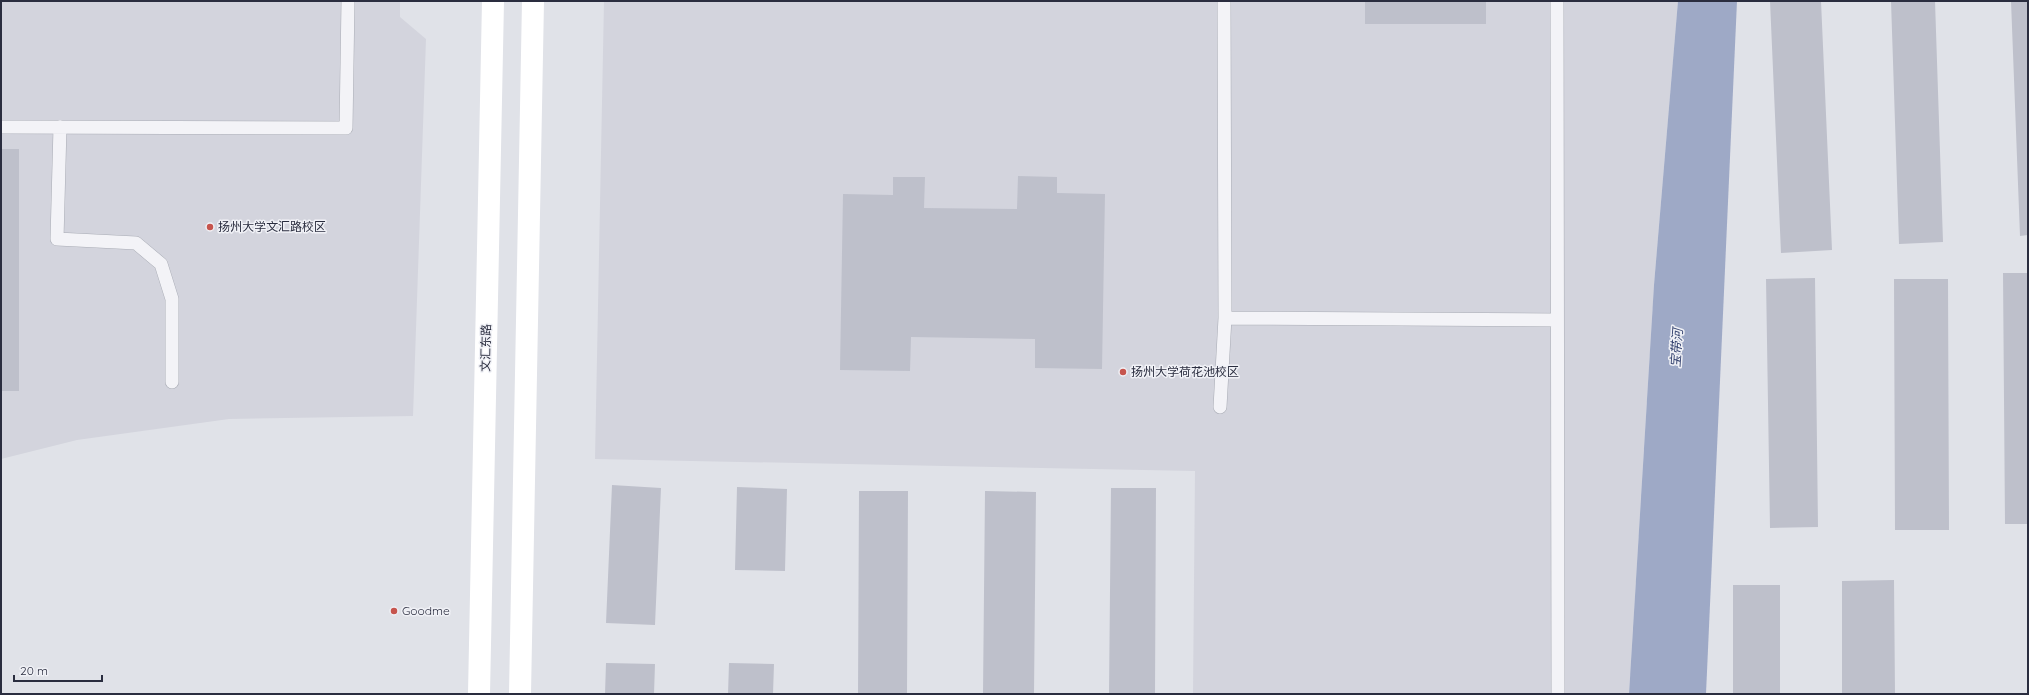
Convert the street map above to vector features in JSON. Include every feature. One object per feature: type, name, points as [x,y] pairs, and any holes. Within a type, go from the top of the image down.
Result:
[{"type":"main road","name":"文汇东路","points":[[479,694],[493,1]]},
{"type":"main road","points":[[520,694],[533,1]]},
{"type":"lane","points":[[1,127],[346,128],[348,1]]},
{"type":"lane","points":[[1220,407],[1225,318],[1224,1]]},
{"type":"lane","points":[[1557,1],[1558,694]]},
{"type":"lane","points":[[60,127],[57,239],[136,243],[161,264],[172,299],[172,382]]},
{"type":"lane","points":[[1225,318],[1557,320]]},
{"type":"shaded area","name":"扬州大学文汇路校区","points":[[1,1],[400,1],[400,17],[426,39],[413,416],[229,419],[77,440],[1,459]]},
{"type":"shaded area","name":"扬州大学荷花池校区","points":[[604,1],[1678,1],[1654,285],[1629,694],[1193,694],[1195,471],[595,459]]},
{"type":"water","name":"宝带河","points":[[1678,1],[1737,1],[1706,694],[1629,694],[1654,285]]},
{"type":"building","points":[[1365,1],[1486,1],[1486,24],[1365,24]]},
{"type":"building","points":[[1770,1],[1821,1],[1832,250],[1781,253]]},
{"type":"building","points":[[1891,1],[1935,1],[1943,242],[1899,244]]},
{"type":"building","points":[[2011,1],[2028,1],[2028,235],[2020,236]]},
{"type":"building","points":[[1,149],[19,149],[19,391],[1,391]]},
{"type":"building","points":[[1018,176],[1057,177],[1057,193],[1105,194],[1102,369],[1035,368],[1035,339],[911,337],[910,371],[840,370],[843,194],[893,195],[893,177],[925,177],[924,208],[1017,209]]},
{"type":"building","points":[[2003,273],[2028,273],[2028,524],[2005,524]]},
{"type":"building","points":[[1815,278],[1818,527],[1770,528],[1766,279]]},
{"type":"building","points":[[1894,279],[1948,279],[1949,530],[1895,530]]},
{"type":"building","points":[[612,485],[661,488],[655,625],[606,623]]},
{"type":"building","points":[[737,487],[787,489],[785,571],[735,570]]},
{"type":"building","points":[[1111,488],[1156,488],[1155,694],[1109,694]]},
{"type":"building","points":[[859,491],[908,491],[907,694],[858,694]]},
{"type":"building","points":[[985,491],[1036,492],[1034,694],[983,694]]},
{"type":"building","points":[[1894,580],[1895,694],[1842,694],[1842,581]]},
{"type":"building","points":[[1733,585],[1780,585],[1780,694],[1733,694]]},
{"type":"building","points":[[606,663],[655,664],[654,694],[605,694]]},
{"type":"building","points":[[729,663],[774,664],[773,694],[728,694]]},
{"type":"place","name":"扬州大学文汇路校区","points":[[210,227]]},
{"type":"place","name":"扬州大学荷花池校区","points":[[1123,372]]},
{"type":"place","name":"Goodme","points":[[394,611]]}]
